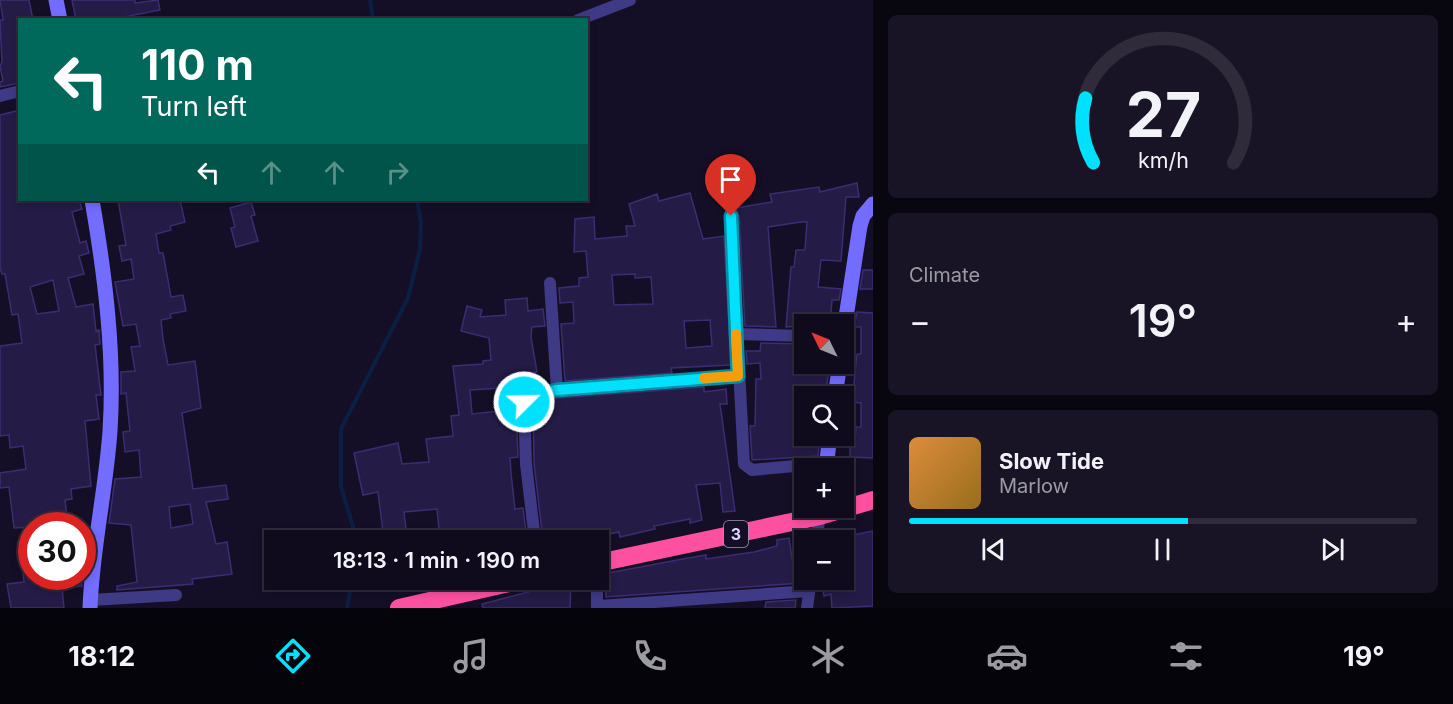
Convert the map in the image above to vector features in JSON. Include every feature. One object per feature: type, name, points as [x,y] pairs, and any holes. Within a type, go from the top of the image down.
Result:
[{"type":"highway","name":"3","points":[[854,504],[873,500]]},
{"type":"highway","name":"3","points":[[609,560],[794,517]]},
{"type":"highway","points":[[399,608],[478,590]]},
{"type":"street","points":[[56,0],[60,18]]},
{"type":"street","points":[[583,18],[630,0]]},
{"type":"street","points":[[0,96],[18,92]]},
{"type":"street","points":[[92,201],[107,305],[111,371],[110,431],[91,604],[176,595]]},
{"type":"street","points":[[847,314],[860,226],[863,216],[873,204]]},
{"type":"street","points":[[731,216],[738,376],[746,467],[752,470],[794,468]]},
{"type":"street","points":[[550,283],[557,390]]},
{"type":"street","points":[[736,334],[794,336]]},
{"type":"street","points":[[534,530],[526,464],[524,402],[531,395],[557,390],[738,376]]},
{"type":"street","points":[[597,590],[598,607],[794,587]]},
{"type":"street","points":[[807,608],[809,590]]},
{"type":"building","points":[[0,0],[29,0],[33,18],[18,18],[18,83],[0,87],[0,82],[3,81],[0,66],[2,62],[0,20],[3,20]]},
{"type":"building","points":[[72,0],[135,0],[135,3],[158,0],[160,10],[124,18],[76,18]]},
{"type":"building","points":[[18,110],[18,201],[79,201],[82,209],[72,212],[80,243],[86,241],[89,253],[79,256],[84,274],[68,278],[76,307],[93,304],[96,331],[99,330],[100,344],[95,345],[101,395],[96,395],[99,419],[85,421],[91,486],[71,489],[72,499],[65,500],[66,512],[18,512],[18,528],[14,528],[9,487],[0,488],[0,473],[26,469],[23,446],[10,448],[9,435],[0,436],[0,346],[22,343],[18,314],[12,315],[5,274],[2,274],[0,268],[0,115]],"holes":[[[53,280],[59,311],[37,314],[30,287]]]},
{"type":"building","points":[[857,183],[859,197],[846,197],[841,261],[821,260],[818,287],[841,289],[839,300],[832,300],[831,314],[794,314],[794,326],[786,327],[791,267],[794,267],[796,250],[805,250],[807,222],[768,227],[776,327],[745,326],[739,216],[736,208],[772,202],[770,194],[819,187],[820,192]]},
{"type":"building","points":[[690,193],[703,239],[724,236],[731,365],[671,368],[672,373],[565,381],[561,324],[574,323],[573,302],[560,303],[559,288],[579,286],[579,278],[588,277],[586,251],[574,252],[575,219],[594,217],[595,239],[627,236],[626,226],[635,226],[629,204],[657,194],[659,201]],"holes":[[[635,274],[635,278],[651,277],[653,304],[614,305],[612,275]],[[710,320],[712,346],[686,348],[684,321]]]},
{"type":"building","points":[[118,201],[180,201],[185,222],[170,226],[171,230],[156,234],[159,253],[163,253],[171,297],[183,295],[186,311],[170,314],[171,318],[161,320],[163,339],[168,365],[195,361],[201,408],[182,413],[193,489],[226,485],[228,499],[206,502],[216,544],[227,542],[232,574],[192,579],[193,584],[117,590],[117,586],[137,582],[131,525],[109,523],[115,479],[141,477],[139,450],[125,452],[123,432],[130,431],[126,393],[121,394],[121,372],[135,371],[131,347],[140,346],[136,324],[123,326],[115,282],[134,279],[131,259],[122,261],[119,246],[126,245]],"holes":[[[190,504],[193,524],[171,528],[169,507]]]},
{"type":"building","points":[[251,202],[255,215],[251,216],[258,241],[236,247],[231,228],[235,227],[230,208]]},
{"type":"building","points":[[863,270],[873,270],[873,289],[860,289]]},
{"type":"building","points":[[527,298],[528,311],[543,309],[545,326],[532,327],[531,337],[537,372],[516,374],[517,387],[470,390],[472,414],[516,409],[518,457],[510,458],[511,473],[515,509],[523,508],[526,530],[439,530],[437,509],[404,512],[406,530],[383,530],[378,492],[363,495],[354,453],[398,443],[402,464],[429,462],[426,439],[453,436],[451,416],[459,415],[453,366],[483,364],[483,361],[491,360],[489,338],[461,331],[467,306],[482,310],[480,317],[506,315],[505,300]]},
{"type":"building","points":[[857,312],[873,313],[873,458],[850,457],[850,446],[854,446],[856,427],[861,427],[861,403],[854,402],[854,386],[857,354],[861,354],[861,327],[854,327]]},
{"type":"building","points":[[761,343],[794,344],[794,374],[828,374],[827,386],[794,386],[794,446],[819,446],[818,456],[752,460],[750,426],[755,426],[756,379],[761,379],[760,363],[747,364],[746,351],[760,351]]},
{"type":"building","points":[[704,387],[704,392],[726,389],[727,404],[720,404],[735,511],[723,512],[720,483],[696,485],[702,520],[690,523],[690,519],[654,526],[655,529],[620,537],[619,532],[609,534],[609,530],[542,530],[534,463],[533,403],[558,398]]},
{"type":"building","points":[[873,531],[873,606],[832,608],[831,594],[824,596],[823,590],[854,590],[854,535]]},
{"type":"building","points":[[789,538],[794,584],[606,597],[606,590],[609,590],[609,573],[706,555],[706,559],[754,552],[777,546],[777,540]]},
{"type":"building","points":[[18,583],[18,590],[62,590],[64,608],[11,608],[7,584]]},
{"type":"building","points":[[536,590],[571,590],[570,608],[483,608],[482,604]]},
{"type":"building","points":[[796,600],[795,608],[765,608],[766,602]]},
{"type":"waterway","points":[[370,0],[373,18]]},
{"type":"waterway","points":[[354,530],[341,487],[341,429],[408,298],[420,249],[421,222],[417,201]]},
{"type":"waterway","points":[[347,608],[350,590]]},
{"type":"slow traffic","points":[[704,378],[738,376],[736,334]]},
{"type":"route","points":[[524,402],[528,396],[557,390],[738,376],[731,216]]}]
